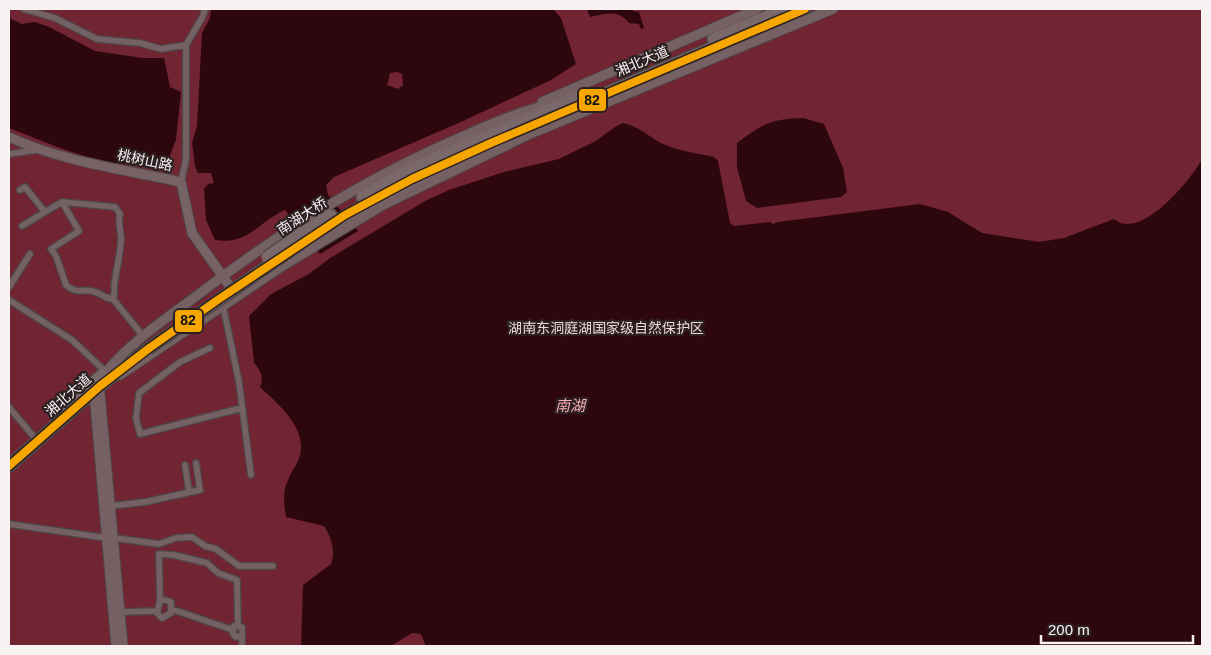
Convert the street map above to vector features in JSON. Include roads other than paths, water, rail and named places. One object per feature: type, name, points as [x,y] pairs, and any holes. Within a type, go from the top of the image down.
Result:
[{"type":"highway","name":"湘北大道","points":[[489,139],[533,120],[568,96],[784,9]]},
{"type":"highway","name":"湘北大道","points":[[533,120],[562,116],[805,9]]},
{"type":"highway","name":"南湖大桥","points":[[145,343],[296,236],[333,214],[410,170],[489,139]]},
{"type":"highway","name":"湘北大道","points":[[9,456],[145,343]]},
{"type":"highway","name":"湘北大道","points":[[9,466],[97,383]]},
{"type":"main road","points":[[97,383],[131,370],[281,267],[489,139],[533,120],[549,105],[757,9]]},
{"type":"main road","points":[[533,120],[549,122],[833,9]]},
{"type":"main road","points":[[145,343],[223,275],[267,243],[336,200],[423,154],[489,139]]},
{"type":"main road","points":[[208,287],[218,287],[223,291],[223,306]]},
{"type":"main road","points":[[97,383],[112,506],[111,538],[116,646]]},
{"type":"main road","points":[[97,383],[123,646]]},
{"type":"street","points":[[24,9],[55,18],[97,39],[140,43],[161,49],[186,46]]},
{"type":"street","points":[[181,182],[186,160],[186,46],[205,9]]},
{"type":"street","name":"桃树山路","points":[[9,137],[36,150],[181,182],[192,232],[237,296]]},
{"type":"street","points":[[9,154],[36,150]]},
{"type":"street","points":[[20,190],[25,187],[45,212]]},
{"type":"street","points":[[22,226],[62,202],[115,207],[120,214],[120,262],[114,282],[116,287],[113,298]]},
{"type":"street","points":[[62,202],[79,231],[51,249],[56,256],[66,284],[81,293],[93,290],[108,299],[113,298]]},
{"type":"street","points":[[9,287],[30,254]]},
{"type":"street","points":[[113,298],[145,343]]},
{"type":"street","points":[[9,300],[72,340],[97,383]]},
{"type":"street","points":[[223,306],[242,408],[251,475]]},
{"type":"street","points":[[210,348],[180,362],[139,393],[136,418],[140,434],[242,408]]},
{"type":"street","points":[[9,407],[33,436]]},
{"type":"street","points":[[112,506],[145,502],[200,490],[196,463]]},
{"type":"street","points":[[185,465],[189,492]]},
{"type":"street","points":[[9,524],[159,544],[176,538],[192,537],[216,550],[239,566],[274,566]]},
{"type":"street","points":[[157,611],[160,601],[159,554],[174,555],[207,563],[218,573],[237,580],[238,625],[242,627],[242,646]]},
{"type":"street","points":[[157,611],[162,618],[171,614],[171,602],[160,601]]},
{"type":"street","points":[[171,609],[233,630],[236,637],[241,636]]},
{"type":"street","points":[[120,612],[157,611]]},
{"type":"street","points":[[233,630],[234,626],[238,625]]},
{"type":"water","points":[[211,9],[553,9],[561,18],[576,64],[551,80],[463,121],[334,177],[326,185],[328,195],[358,231],[320,254],[285,210],[245,236],[227,241],[215,240],[206,220],[204,189],[208,184],[214,183],[211,173],[198,173],[195,166],[192,143],[197,126],[202,33],[210,18]],"holes":[[[397,72],[402,74],[403,85],[398,89],[387,85],[390,73]]]},
{"type":"water","points":[[587,9],[632,9],[639,12],[644,28],[641,29],[639,24],[629,23],[616,14],[590,17]]},
{"type":"water","points":[[9,18],[22,24],[35,22],[49,27],[95,51],[143,58],[164,58],[170,87],[181,92],[176,140],[168,160],[149,164],[129,165],[108,162],[66,150],[9,128]]},
{"type":"water","points":[[803,118],[824,124],[843,168],[847,192],[841,197],[757,208],[746,201],[737,167],[737,143],[754,131],[774,121]]},
{"type":"water","name":"南湖","points":[[623,123],[638,129],[667,146],[714,157],[718,161],[730,223],[734,226],[770,222],[773,224],[920,204],[948,212],[982,233],[1039,242],[1064,238],[1114,219],[1125,224],[1137,222],[1151,215],[1177,193],[1202,159],[1202,646],[426,646],[421,634],[412,633],[391,646],[301,646],[303,585],[331,564],[333,549],[331,539],[324,526],[286,517],[285,489],[296,465],[301,442],[298,431],[292,421],[260,387],[262,377],[254,363],[249,316],[271,294],[309,274],[330,258],[427,200],[449,190],[504,172],[559,159],[596,141]]},
{"type":"park label","name":"湖南东洞庭湖国家级自然保护区","points":[[606,328]]}]
